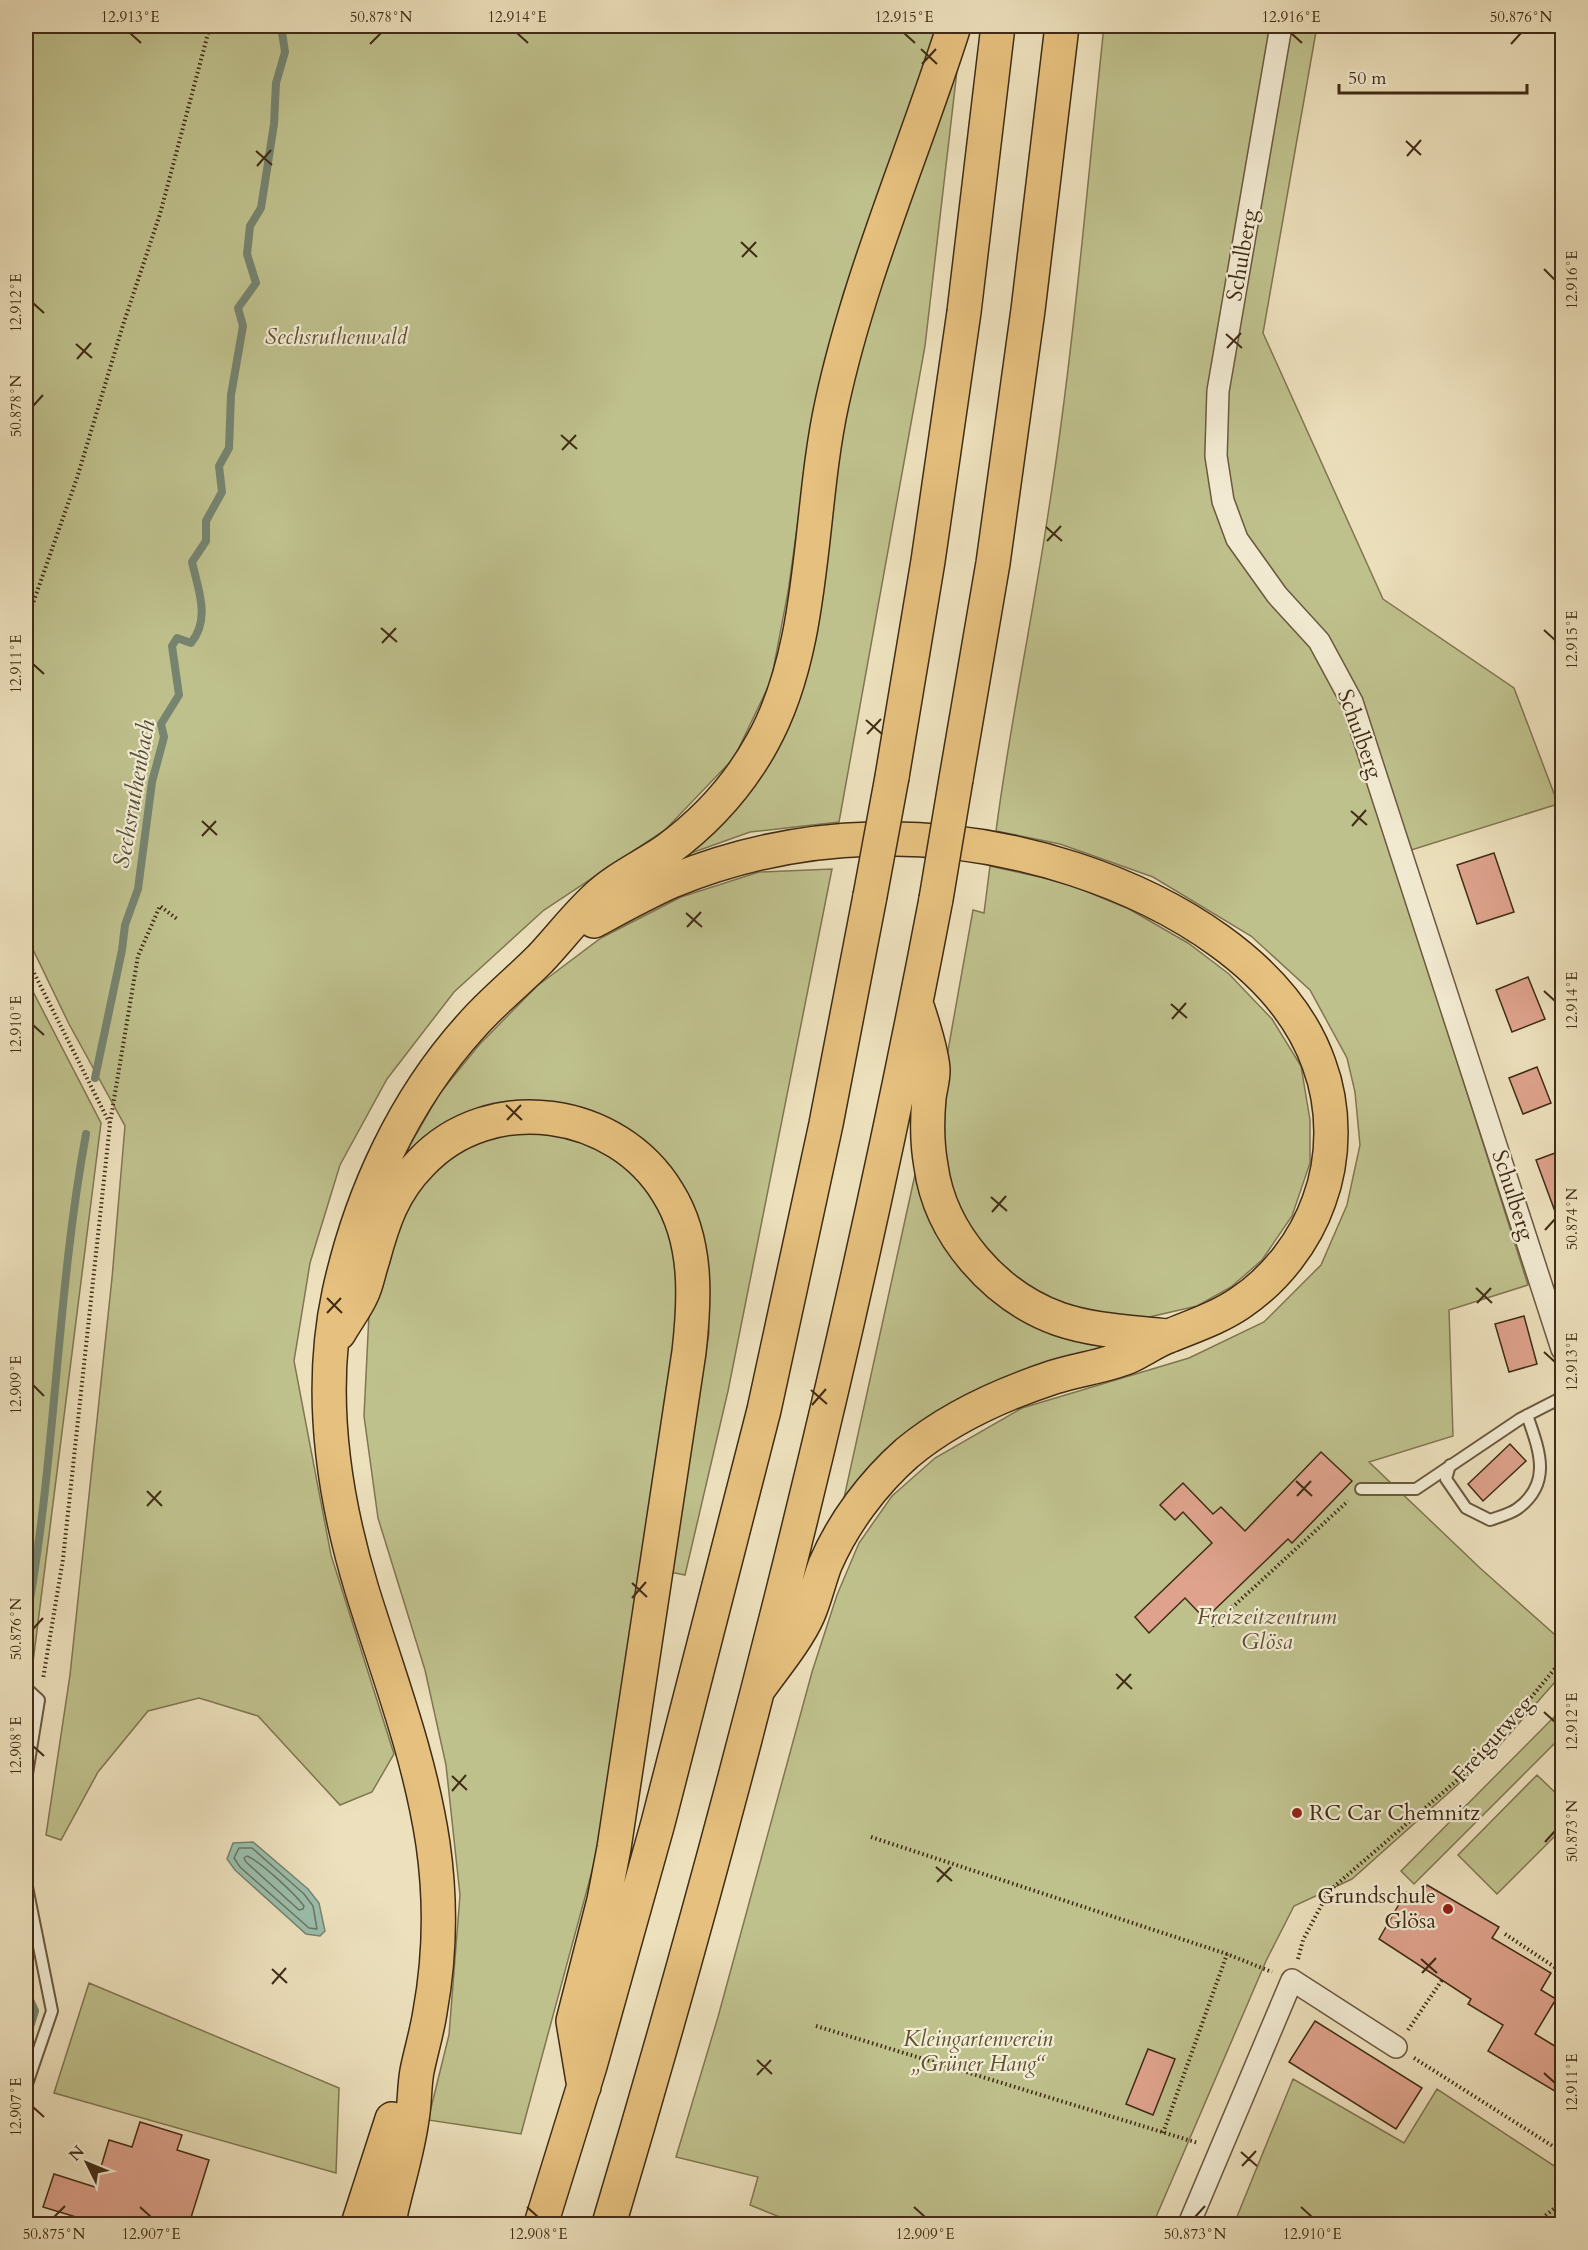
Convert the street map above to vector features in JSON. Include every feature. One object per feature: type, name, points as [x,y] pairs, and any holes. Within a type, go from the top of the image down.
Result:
[{"type":"highway","points":[[390,2224],[412,2119],[415,2079],[430,2013],[436,1972],[439,1922],[433,1843],[416,1759],[361,1587],[341,1506],[330,1423],[331,1345],[338,1298],[349,1252],[377,1173],[410,1110],[465,1032],[499,996],[537,962],[600,894],[670,848],[698,824],[742,774],[779,709],[798,643],[822,457],[842,360],[854,315],[954,26]]},
{"type":"highway","points":[[541,2224],[658,1823],[764,1410],[826,1124],[892,777],[928,561],[963,324],[998,26]]},
{"type":"highway","points":[[609,2224],[651,2083],[760,1687],[842,1344],[916,1000],[936,899],[993,563],[1028,310],[1062,26]]},
{"type":"highway","points":[[537,962],[590,923],[671,882],[716,865],[762,852],[855,838],[903,837],[993,847],[1038,857],[1102,879],[1153,900],[1182,915],[1227,947],[1259,975],[1302,1026],[1312,1046],[1326,1088],[1331,1137],[1329,1164],[1323,1190],[1314,1215],[1294,1250],[1276,1272],[1238,1305],[1205,1322],[1167,1336],[1127,1357],[1053,1378],[989,1402],[961,1416],[907,1454],[867,1496],[848,1522],[824,1568],[808,1617],[760,1687]]},
{"type":"highway","points":[[916,1000],[933,1069],[928,1120],[931,1167],[938,1198],[952,1227],[968,1252],[995,1280],[1025,1303],[1059,1319],[1093,1328],[1167,1336]]},
{"type":"highway","points":[[331,1345],[363,1293],[387,1212],[403,1184],[421,1162],[441,1145],[465,1131],[501,1120],[537,1117],[566,1119],[604,1132],[644,1162],[668,1193],[684,1228],[690,1253],[693,1286],[689,1353],[614,1848],[604,1900],[573,2021],[584,2072]]},
{"type":"highway","points":[[357,2224],[394,2112],[415,2079]]},
{"type":"street","name":"Schulberg","points":[[1281,26],[1218,391],[1216,456],[1223,501],[1237,539],[1277,595],[1318,641],[1352,702],[1563,1348]]},
{"type":"street","points":[[1189,2224],[1292,1980],[1396,2047]]},
{"type":"lane","points":[[1361,1489],[1416,1489],[1527,1415],[1557,1400],[1563,1401]]},
{"type":"lane","points":[[1450,1465],[1446,1479],[1466,1508],[1490,1520],[1516,1510],[1537,1487],[1541,1461],[1527,1415]]},
{"type":"lane","points":[[26,1688],[39,1700],[26,1780]]},
{"type":"lane","points":[[26,1882],[52,2011],[26,2087]]},
{"type":"path","points":[[26,623],[77,478],[160,214],[210,26]]},
{"type":"path","points":[[39,1700],[63,1559],[110,1124],[138,956],[160,906],[177,919]]},
{"type":"path","points":[[26,957],[110,1124]]},
{"type":"path","points":[[1212,1626],[1361,1489]]},
{"type":"path","name":"Freigutweg","points":[[1292,1980],[1303,1940],[1329,1891],[1477,1763],[1563,1660]]},
{"type":"path","points":[[871,1836],[1227,1954],[1292,1980]]},
{"type":"path","points":[[1505,1934],[1563,1972]]},
{"type":"path","points":[[1163,2133],[1227,1954]]},
{"type":"path","points":[[1442,1980],[1396,2047],[1563,2152]]},
{"type":"path","points":[[816,2026],[1219,2149]]},
{"type":"path","points":[[1535,2224],[1563,2202]]},
{"type":"green space","name":"Sechsruthenwald","points":[[26,26],[938,26],[929,59],[843,295],[814,407],[788,592],[771,681],[734,758],[665,830],[544,910],[454,992],[387,1079],[340,1165],[310,1263],[294,1361],[331,1555],[394,1754],[372,1792],[340,1805],[258,1716],[199,1698],[148,1711],[98,1772],[61,1840],[46,1835],[70,1675],[112,1278],[125,1126],[69,1024],[26,935]]},
{"type":"green space","points":[[1104,26],[1317,26],[1263,333],[1383,599],[1514,688],[1558,804],[1392,856],[1528,1285],[1449,1310],[1453,1436],[1369,1462],[1480,1568],[1562,1641],[1562,1674],[1491,1755],[1352,1879],[1294,1906],[1266,1961],[1153,2224],[797,2224],[750,2205],[758,2177],[676,2157],[718,2017],[812,1672],[837,1595],[859,1543],[892,1496],[935,1458],[1022,1408],[1189,1358],[1264,1322],[1321,1265],[1347,1205],[1360,1145],[1355,1092],[1347,1058],[1310,990],[1251,936],[1153,877],[1060,844],[996,831],[1058,448]]},
{"type":"green space","points":[[960,45],[925,346],[839,822],[750,832],[669,861],[769,754],[844,407],[892,238]]},
{"type":"green space","points":[[990,866],[1066,883],[1129,909],[1188,943],[1229,974],[1272,1019],[1301,1066],[1310,1120],[1310,1163],[1292,1216],[1262,1260],[1231,1287],[1197,1306],[1145,1318],[1122,1319],[1043,1300],[1004,1273],[970,1237],[948,1188],[941,1126],[947,1056],[973,910],[984,913]]},
{"type":"green space","points":[[832,869],[728,1391],[685,1575],[670,1572],[709,1333],[705,1272],[598,1115],[548,1101],[506,1103],[456,1119],[406,1152],[440,1093],[479,1045],[537,986],[601,938],[681,897],[759,872]]},
{"type":"green space","points":[[26,978],[101,1123],[31,1678],[26,1673]]},
{"type":"green space","points":[[519,1129],[576,1137],[616,1155],[657,1196],[678,1254],[682,1307],[598,1849],[521,2134],[428,2120],[449,2035],[460,1895],[446,1765],[425,1670],[378,1518],[364,1416],[369,1314],[392,1233],[425,1180],[468,1143]]},
{"type":"green space","points":[[916,1170],[954,1256],[1124,1347],[844,1498]]},
{"type":"green space","points":[[1558,1713],[1562,1717],[1562,1736],[1414,1884],[1401,1871]]},
{"type":"green space","points":[[1537,1775],[1562,1799],[1562,1829],[1497,1894],[1458,1855]]},
{"type":"green space","points":[[89,1983],[339,2088],[336,2173],[54,2093]]},
{"type":"green space","points":[[1293,2079],[1404,2143],[1437,2089],[1562,2171],[1562,2221],[1560,2224],[1234,2224]]},
{"type":"water","points":[[253,1842],[308,1889],[319,1903],[325,1931],[320,1936],[306,1934],[235,1870],[227,1859],[233,1843]]},
{"type":"building","points":[[1494,853],[1514,912],[1477,924],[1457,865]]},
{"type":"building","points":[[1528,977],[1545,1019],[1512,1032],[1496,990]]},
{"type":"building","points":[[1537,1067],[1551,1103],[1523,1114],[1509,1078]]},
{"type":"building","points":[[1563,1150],[1563,1224],[1560,1225],[1536,1160]]},
{"type":"building","points":[[1524,1316],[1537,1364],[1509,1372],[1495,1324]]},
{"type":"building","points":[[1510,1444],[1526,1461],[1483,1501],[1468,1484]]},
{"type":"building","points":[[1321,1452],[1352,1481],[1292,1543],[1288,1539],[1205,1619],[1185,1598],[1149,1633],[1135,1617],[1212,1543],[1183,1512],[1175,1520],[1160,1505],[1183,1483],[1213,1514],[1221,1507],[1245,1531]]},
{"type":"building","points":[[1427,1885],[1499,1927],[1492,1938],[1551,1973],[1541,1990],[1556,1999],[1535,2034],[1563,2051],[1563,2096],[1488,2051],[1503,2025],[1468,2004],[1471,1999],[1379,1939],[1406,1892],[1418,1900]]},
{"type":"building","points":[[1315,2021],[1422,2088],[1396,2129],[1289,2062]]},
{"type":"building","points":[[1148,2049],[1175,2059],[1153,2115],[1126,2104]]},
{"type":"building","points":[[140,2122],[182,2135],[177,2150],[209,2160],[189,2224],[99,2224],[43,2207],[54,2174],[95,2187],[109,2140],[132,2147]]},
{"type":"waterway","name":"Sechsruthenbach","points":[[95,1078],[122,950],[125,925],[138,889],[152,782],[164,737],[161,724],[179,695],[172,646],[177,638],[191,643],[197,634],[202,614],[200,593],[192,562],[206,541],[206,521],[222,492],[219,466],[229,448],[231,395],[243,326],[238,308],[256,283],[247,254],[250,226],[261,208],[274,124],[276,83],[285,52],[281,26]]},
{"type":"waterway","name":"Sechsruthenbach","points":[[26,1622],[44,1501],[68,1256],[86,1134]]},
{"type":"waterway","name":"Sechsruthenbach","points":[[26,1991],[35,2011],[26,2040]]},
{"type":"place","name":"RC Car Chemnitz","points":[[1297,1813]]},
{"type":"place","name":"Grundschule Glösa","points":[[1448,1909]]},
{"type":"park label","name":"Freizeitzentrum Glösa","points":[[1267,1630]]},
{"type":"park label","name":"Kleingartenverein „Grüner Hang“","points":[[978,2052]]}]
